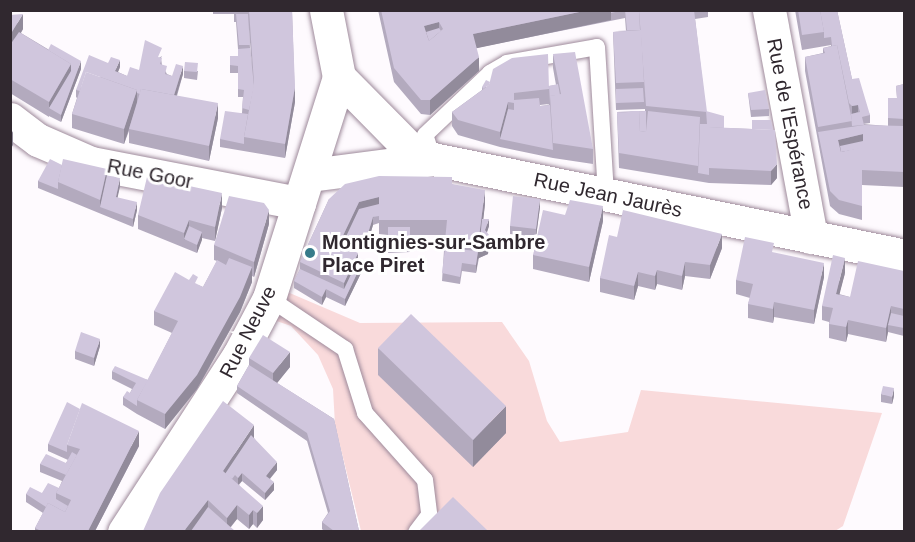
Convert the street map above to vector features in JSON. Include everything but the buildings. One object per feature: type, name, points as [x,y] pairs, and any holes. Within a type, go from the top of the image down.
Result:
[{"type":"street","points":[[326,10],[339,77],[426,159]]},
{"type":"street","name":"Rue de l'Espérance","points":[[769,10],[811,237]]},
{"type":"street","name":"Rue Neuve","points":[[124,531],[239,356],[269,298],[339,77]]},
{"type":"street","name":"Rue Goor","points":[[10,119],[38,140],[91,163],[304,189]]},
{"type":"street","name":"Rue Jean Jaurès","points":[[304,189],[426,159],[904,256]]},
{"type":"lane","points":[[426,159],[425,135],[490,73],[507,63],[597,47],[606,195]]},
{"type":"lane","points":[[269,298],[345,349],[365,413],[426,480],[429,515],[416,531]]},
{"type":"shaded area","points":[[285,291],[360,323],[502,322],[529,361],[547,421],[560,442],[628,432],[641,390],[882,413],[843,526],[835,531],[361,531],[335,425],[333,389],[318,355],[291,326],[268,318]]},
{"type":"place","name":"Montignies-sur-Sambre Place Piret","points":[[310,253]]}]
